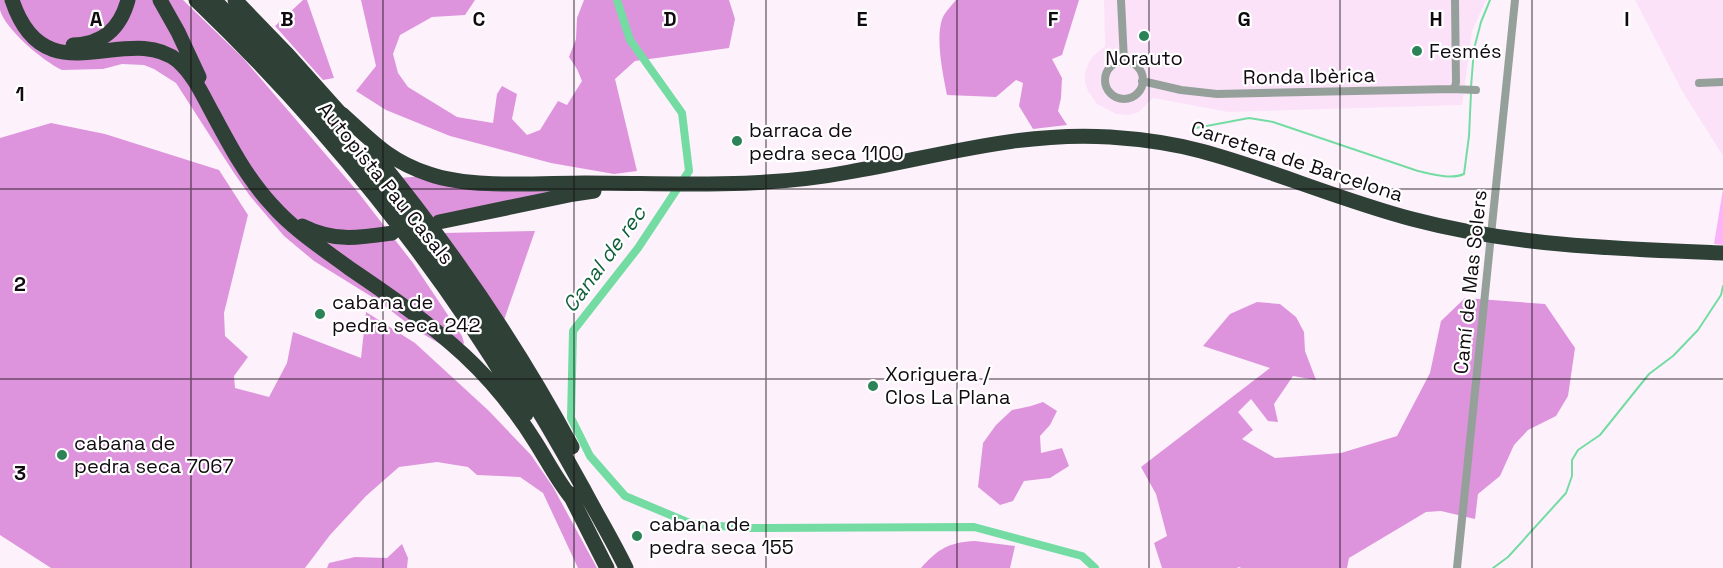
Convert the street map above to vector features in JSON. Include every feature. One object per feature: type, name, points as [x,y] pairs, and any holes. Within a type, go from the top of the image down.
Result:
[{"type":"highway","points":[[12,0],[25,27],[36,39],[50,48],[74,53],[149,49],[172,57],[183,66],[194,81],[248,176],[272,206],[318,246],[429,325],[480,371],[516,414],[562,487],[573,500]]},
{"type":"highway","points":[[22,0],[27,15],[43,34],[58,42],[75,45],[91,43],[112,31],[122,18],[128,0]]},
{"type":"highway","points":[[160,0],[178,32],[225,137]]},
{"type":"highway","name":"Autopista Pau Casals","points":[[195,0],[251,55],[317,127],[395,222],[445,290],[492,359],[542,440],[607,568]]},
{"type":"highway","name":"Autopista Pau Casals","points":[[214,0],[259,45],[341,135],[438,257],[507,359],[558,442],[626,568]]},
{"type":"highway","points":[[235,0],[342,114],[451,251],[507,334],[550,408],[575,453],[610,526],[617,549]]},
{"type":"highway","points":[[342,114],[390,156],[432,176],[471,182],[645,184]]},
{"type":"highway","name":"Carretera de Barcelona","points":[[645,184],[773,183],[848,173],[999,142],[1071,136],[1108,137],[1155,141],[1198,150],[1388,213],[1491,237],[1563,246],[1723,253]]},
{"type":"highway","points":[[439,222],[574,194],[645,184]]},
{"type":"highway","points":[[272,206],[302,226],[331,237],[351,238],[392,233]]},
{"type":"street","points":[[1121,0],[1124,61]]},
{"type":"street","points":[[1452,89],[1456,82],[1455,0]]},
{"type":"street","name":"Camí de Mas Solers","points":[[1456,568],[1515,0]]},
{"type":"street","points":[[1124,61],[1135,65],[1143,81],[1138,93],[1121,99],[1110,93],[1106,75],[1112,65],[1124,61]]},
{"type":"street","name":"Ronda Ibèrica","points":[[1143,81],[1181,90],[1217,94],[1476,90]]},
{"type":"street","points":[[1699,83],[1723,82]]},
{"type":"shaded area","points":[[0,0],[183,0],[243,58],[357,191],[413,263],[462,336],[464,343],[460,349],[449,349],[416,330],[377,300],[314,261],[284,236],[250,196],[176,83],[144,65],[122,64],[103,69],[62,70],[36,53],[9,26],[0,10]]},
{"type":"shaded area","points":[[303,0],[307,0],[334,78],[323,80],[275,26]]},
{"type":"shaded area","points":[[361,0],[475,0],[465,15],[432,17],[400,35],[393,54],[398,73],[408,87],[457,117],[493,123],[497,94],[502,86],[517,94],[512,119],[527,135],[540,130],[558,101],[567,105],[582,81],[569,57],[576,39],[577,18],[584,0],[729,0],[735,19],[729,48],[635,61],[615,79],[637,171],[614,174],[551,163],[450,136],[386,110],[356,91],[376,66]]},
{"type":"shaded area","points":[[956,0],[1079,0],[1062,55],[1052,59],[1062,78],[1058,111],[1067,125],[1033,129],[1019,106],[1023,83],[1016,80],[996,97],[947,95],[940,54],[940,32],[944,15]]},
{"type":"shaded area","points":[[1104,0],[1486,0],[1472,31],[1462,105],[1228,112],[1153,98],[1139,112],[1128,115],[1116,114],[1097,104],[1085,83],[1088,64],[1093,56],[1105,46]]},
{"type":"shaded area","points":[[1635,0],[1723,0],[1723,156],[1682,91]]},
{"type":"shaded area","points":[[51,123],[105,134],[219,170],[248,215],[224,313],[225,336],[248,357],[234,376],[235,388],[269,397],[287,363],[293,332],[361,358],[366,312],[415,343],[489,411],[531,455],[553,487],[597,568],[578,568],[543,493],[520,477],[477,475],[468,467],[437,462],[399,467],[366,496],[330,535],[305,568],[51,568],[0,535],[0,138]]},
{"type":"shaded area","points":[[423,176],[557,188],[554,194],[433,219],[400,178]]},
{"type":"shaded area","points":[[1723,189],[1723,245],[1714,244]]},
{"type":"shaded area","points":[[535,231],[504,320],[443,233]]},
{"type":"shaded area","points":[[1465,298],[1545,304],[1575,348],[1568,396],[1556,416],[1528,430],[1514,445],[1500,476],[1478,494],[1475,519],[1441,511],[1426,512],[1349,558],[1347,568],[1162,568],[1154,543],[1167,536],[1156,494],[1141,467],[1270,368],[1203,346],[1230,314],[1257,302],[1280,304],[1296,317],[1304,332],[1305,351],[1316,380],[1293,376],[1274,404],[1278,422],[1268,421],[1251,399],[1238,412],[1253,430],[1242,439],[1275,458],[1341,453],[1397,436],[1430,373],[1441,321]]},
{"type":"shaded area","points":[[1043,402],[1057,411],[1050,425],[1040,436],[1041,453],[1062,448],[1069,466],[1050,478],[1024,481],[1013,501],[1000,505],[978,487],[983,443],[996,425],[1012,410]]},
{"type":"shaded area","points":[[975,541],[1015,546],[1010,568],[921,568],[933,556],[951,545]]},
{"type":"shaded area","points":[[402,544],[408,558],[407,568],[327,568],[329,563],[355,557],[387,558]]},
{"type":"waterway","name":"Canal de rec","points":[[617,0],[630,40],[682,113],[689,171],[638,248],[573,331],[571,418],[590,456],[625,496],[692,524],[748,528],[974,527],[1082,556],[1095,568]]},
{"type":"waterway","points":[[1471,87],[1474,49],[1490,0]]},
{"type":"waterway","points":[[1196,128],[1249,118],[1273,122],[1418,171],[1441,176],[1459,176],[1464,174],[1471,93]]},
{"type":"waterway","points":[[1493,568],[1508,557],[1566,493],[1572,476],[1572,460],[1578,450],[1600,435],[1649,374],[1673,356],[1698,330],[1721,295],[1723,286]]},
{"type":"place","name":"Norauto","points":[[1144,36]]},
{"type":"place","name":"Fesmés","points":[[1417,51]]},
{"type":"place","name":"barraca de pedra seca 1100","points":[[737,141]]},
{"type":"place","name":"cabana de pedra seca 242","points":[[320,314]]},
{"type":"place","name":"Xoriguera / Clos La Plana","points":[[873,386]]},
{"type":"place","name":"cabana de pedra seca 7067","points":[[62,455]]},
{"type":"place","name":"cabana de pedra seca 155","points":[[637,536]]}]
